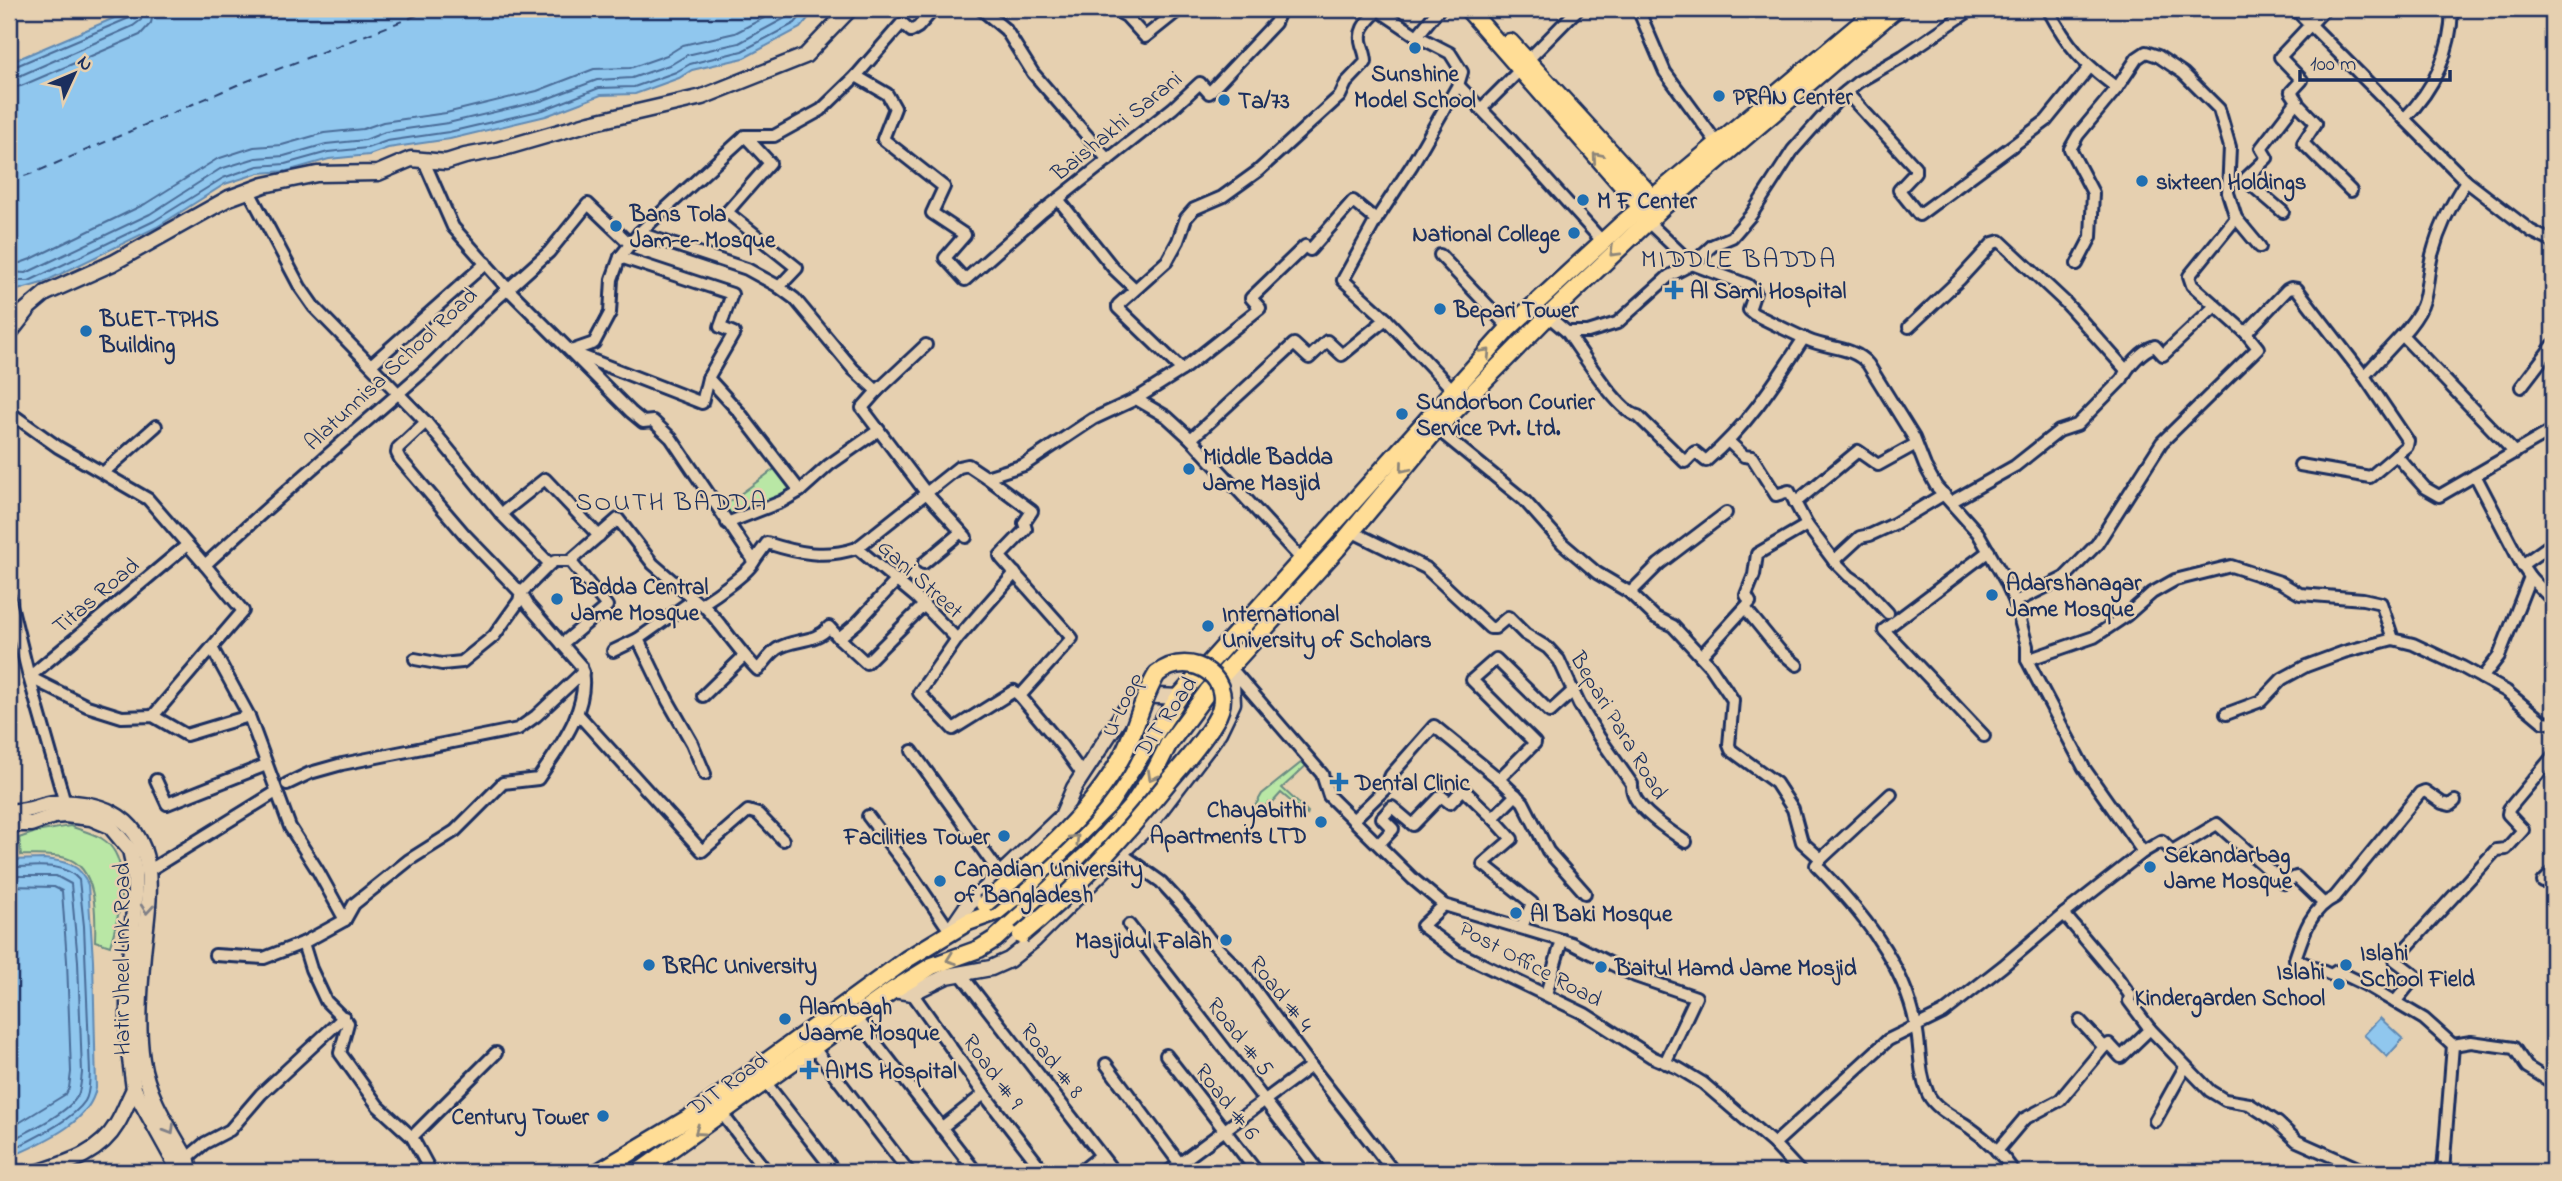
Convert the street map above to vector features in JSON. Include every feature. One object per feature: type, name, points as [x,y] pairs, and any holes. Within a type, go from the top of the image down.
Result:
[{"type":"main road","points":[[1468,9],[1651,208]]},
{"type":"main road","points":[[1481,9],[1523,66]]},
{"type":"main road","points":[[1651,208],[1717,143],[1878,9]]},
{"type":"main road","points":[[1651,208],[1896,9]]},
{"type":"main road","name":"DIT Road","points":[[598,1172],[692,1116],[864,988],[950,932],[968,922],[985,917],[1007,903],[1098,815],[1119,791],[1180,697],[1303,561],[1452,389],[1537,301],[1602,242],[1651,208]]},
{"type":"main road","name":"DIT Road","points":[[639,1172],[723,1115],[893,990],[933,966],[979,949],[1010,927],[1112,830],[1146,786],[1168,745],[1191,712],[1287,606],[1437,429],[1651,208]]},
{"type":"main road","points":[[1537,301],[1549,314]]},
{"type":"main road","name":"U-Loop","points":[[968,922],[1052,842],[1100,790],[1129,742],[1157,674],[1164,668],[1179,663],[1195,664],[1208,671],[1220,687],[1222,703],[1215,720],[1149,806],[1108,852],[1021,935],[979,949]]},
{"type":"street","points":[[9,317],[21,314],[46,293],[113,263],[197,214],[248,191],[317,174],[378,173],[411,159],[446,162],[590,123],[702,97],[805,56],[850,9]]},
{"type":"street","points":[[571,351],[594,343],[610,313],[611,279],[620,257],[639,233],[745,136],[774,136],[821,110],[856,76],[902,23],[911,31],[934,9]]},
{"type":"street","points":[[981,9],[1006,30],[1033,73],[1108,160]]},
{"type":"street","points":[[1113,9],[1126,16],[1145,37],[1180,9]]},
{"type":"street","name":"Baishakhi Sarani","points":[[856,76],[887,94],[895,108],[883,139],[944,187],[932,213],[965,235],[945,258],[965,279],[1200,83],[1209,93],[1275,23],[1281,9]]},
{"type":"street","points":[[1182,370],[1118,309],[1118,305],[1167,261],[1186,218],[1194,209],[1222,197],[1258,171],[1340,96],[1346,83],[1366,62],[1359,36],[1362,28],[1378,9],[1418,36],[1450,53],[1462,72],[1458,85],[1343,280],[1386,319],[1452,389]]},
{"type":"street","points":[[1418,36],[1439,9]]},
{"type":"street","points":[[1481,109],[1578,9]]},
{"type":"street","points":[[1638,9],[1665,72],[1717,143]]},
{"type":"street","points":[[1567,332],[1588,332],[1617,323],[1669,276],[1692,264],[1713,245],[1726,241],[1739,231],[1793,150],[1828,109],[1846,92],[1972,9]]},
{"type":"street","points":[[2048,9],[2073,51],[2089,68],[2117,88]]},
{"type":"street","points":[[2295,9],[2466,181],[2531,231],[2553,242]]},
{"type":"street","points":[[2325,9],[2280,57],[2302,80],[2291,92],[2316,123],[2303,143],[2351,191]]},
{"type":"street","points":[[2404,119],[2427,94],[2437,72],[2451,29],[2452,9]]},
{"type":"street","points":[[2077,264],[2091,237],[2093,193],[2070,149],[2137,58],[2146,52],[2158,56],[2183,73],[2219,109],[2230,146],[2228,192],[2236,218],[2260,247]]},
{"type":"street","points":[[1846,92],[1915,167],[1915,173],[1899,190],[1919,215],[2046,121],[2089,68]]},
{"type":"street","points":[[1458,85],[1602,242]]},
{"type":"street","points":[[2283,212],[2246,178],[2267,158],[2261,148],[2297,102]]},
{"type":"street","points":[[745,136],[770,163],[727,212],[797,268],[779,287]]},
{"type":"street","points":[[423,159],[453,227],[508,289],[549,252],[588,204],[629,244]]},
{"type":"street","points":[[2364,376],[2418,317],[2426,300],[2439,231],[2466,181]]},
{"type":"street","points":[[248,191],[300,287],[314,307],[426,422],[501,514],[550,564]]},
{"type":"street","points":[[1058,199],[1114,269],[1135,289]]},
{"type":"street","points":[[986,477],[1024,465],[1093,419],[1136,399],[1182,370],[1260,308],[1251,298],[1305,246],[1310,250],[1353,201],[1376,220]]},
{"type":"street","points":[[1651,208],[1692,264],[1748,285],[1755,292],[1749,307],[1751,312],[1804,338],[1862,356],[1916,443],[1925,466],[1989,551],[2015,602],[2027,646],[2027,660],[2084,768],[2143,852]]},
{"type":"street","points":[[2015,602],[2064,578],[2097,544],[2162,442],[2258,348],[2246,333],[2192,285],[2189,276],[2236,218]]},
{"type":"street","points":[[639,233],[747,269],[779,287],[794,299],[853,369],[877,391]]},
{"type":"street","points":[[1909,327],[1959,280],[1993,243],[2000,241],[2065,302],[2126,370]]},
{"type":"street","points":[[1440,255],[1509,328]]},
{"type":"street","points":[[571,351],[608,368],[702,403],[708,378],[734,333],[720,327],[732,294],[620,257]]},
{"type":"street","points":[[372,364],[486,262]]},
{"type":"street","name":"Alatunnisa School Road","points":[[205,565],[275,500],[433,363],[486,307],[508,289],[631,412],[643,422],[653,421],[671,438],[754,561]]},
{"type":"street","points":[[2246,333],[2287,290],[2297,289],[2364,376],[2408,441],[2407,446],[2370,477],[2300,465]]},
{"type":"street","points":[[9,334],[32,304]]},
{"type":"street","points":[[1834,561],[1860,537],[1894,524],[2015,466],[2059,430],[2077,425],[2149,348],[2155,346],[2162,355],[2214,307]]},
{"type":"street","points":[[1549,314],[1567,332],[1617,402],[1638,416],[1684,461],[1695,452],[1706,461],[1728,441],[1751,416],[1804,338]]},
{"type":"street","points":[[1191,439],[1294,344],[1309,358],[1326,341],[1342,355],[1386,319]]},
{"type":"street","points":[[2402,335],[2515,453]]},
{"type":"street","points":[[2521,387],[2553,344]]},
{"type":"street","points":[[925,563],[964,534],[927,494],[862,408],[926,345]]},
{"type":"street","points":[[708,378],[740,413],[800,491]]},
{"type":"street","points":[[1136,399],[1167,416],[1191,439],[1303,561]]},
{"type":"street","points":[[9,412],[58,447],[148,499],[243,611],[153,716]]},
{"type":"street","points":[[215,955],[264,958],[303,943],[345,920],[354,904],[410,860],[455,831],[503,783],[538,779],[572,727],[577,713],[583,672],[581,666],[528,605],[521,593],[466,535],[397,453],[398,448],[426,422]]},
{"type":"street","points":[[104,472],[156,426]]},
{"type":"street","points":[[1437,429],[1524,500],[1563,544],[1597,573],[1630,593],[1655,617],[1673,626],[1700,656],[1734,700],[1731,750],[1776,783],[1793,809],[1802,842],[1821,859]]},
{"type":"street","points":[[727,523],[781,502],[800,491],[828,464],[879,430]]},
{"type":"street","points":[[2396,454],[2424,488],[2439,496],[2553,430]]},
{"type":"street","points":[[1728,441],[1744,456],[1752,457],[1776,495],[1788,490],[1807,525],[1834,561],[1862,585],[1888,613]]},
{"type":"street","points":[[1795,503],[1858,451],[1881,465],[1916,443]]},
{"type":"street","points":[[613,652],[698,602],[722,593],[727,584],[752,567],[767,543],[819,555],[841,554],[857,548],[964,464],[1032,511],[1024,523],[1026,528],[1000,556],[1072,638],[1020,696],[1083,775]]},
{"type":"street","points":[[2475,475],[2522,565],[2553,601]]},
{"type":"street","points":[[501,514],[545,478],[599,536]]},
{"type":"street","points":[[1630,593],[1659,564],[1726,513]]},
{"type":"street","points":[[415,659],[442,664],[462,662],[494,636],[519,601],[521,593],[550,564],[555,561],[570,561],[618,519],[653,564],[720,622],[744,656],[758,670],[778,648],[823,635],[829,627],[866,663],[924,605]]},
{"type":"street","points":[[1700,656],[1750,602],[1746,595],[1758,554],[1807,525]]},
{"type":"street","name":"Bepari Para Road","points":[[1351,531],[1439,577],[1490,628],[1495,628],[1508,617],[1525,634],[1548,648],[1559,660],[1599,737],[1632,784],[1632,791],[1647,813],[1686,842]]},
{"type":"street","points":[[2522,565],[2553,543]]},
{"type":"street","name":"Titas Road","points":[[9,597],[29,677],[187,545]]},
{"type":"street","name":"Gani Street","points":[[857,548],[897,580],[957,639]]},
{"type":"street","points":[[1984,736],[1884,630],[1989,551]]},
{"type":"street","points":[[562,644],[607,606],[570,561]]},
{"type":"street","points":[[2027,660],[2094,637],[2175,579],[2231,566],[2280,582],[2300,594],[2381,603],[2393,639]]},
{"type":"street","name":"Gani Street","points":[[1015,572],[957,639],[919,693],[953,729],[1014,691],[1020,696]]},
{"type":"street","points":[[2482,678],[2499,656],[2530,577]]},
{"type":"street","points":[[839,638],[857,623],[897,580]]},
{"type":"street","points":[[1745,608],[1780,651],[1797,665]]},
{"type":"street","points":[[638,639],[692,743],[705,774]]},
{"type":"street","points":[[2226,714],[2261,701],[2282,679],[2306,666],[2344,652],[2393,639],[2413,644],[2482,678],[2506,691],[2543,722],[2553,723]]},
{"type":"street","points":[[212,648],[250,716],[290,827],[345,920]]},
{"type":"street","points":[[703,696],[744,656]]},
{"type":"street","points":[[1499,779],[1535,743],[1473,679],[1496,659],[1550,712],[1573,691]]},
{"type":"street","points":[[893,990],[912,993],[936,980],[992,968],[1022,951],[1122,854],[1157,814],[1219,732],[1233,703],[1228,670]]},
{"type":"street","name":"Post Office Road","points":[[1228,670],[1322,774],[1329,796],[1413,879],[1444,905],[1422,926],[1457,952],[1585,1014],[1652,1057],[1703,1083],[1774,1144],[1800,1172]]},
{"type":"street","points":[[287,783],[342,764],[518,729],[583,672]]},
{"type":"street","points":[[29,677],[87,706],[122,717],[153,716],[186,735],[250,716]]},
{"type":"street","points":[[29,677],[65,803]]},
{"type":"street","points":[[868,816],[950,932],[967,906],[1062,816],[1083,775],[1127,707],[1138,695],[1180,697]]},
{"type":"street","points":[[577,713],[702,851],[748,811],[758,814],[783,840]]},
{"type":"street","points":[[1353,820],[1385,789],[1391,775],[1434,726],[1523,802],[1548,850],[1586,892]]},
{"type":"street","points":[[912,751],[1001,875]]},
{"type":"street","points":[[2395,1002],[2416,975],[2395,960],[2496,850],[2506,849],[2523,830],[2508,814],[2509,809],[2553,756]]},
{"type":"street","points":[[156,780],[167,804],[267,765]]},
{"type":"street","points":[[1379,844],[1393,829],[1382,818],[1391,808],[1413,825],[1441,796],[1450,803],[1463,789],[1512,839],[1483,864],[1532,903],[1522,927]]},
{"type":"street","points":[[2453,1045],[2424,1019],[2367,985],[2337,971],[2331,975],[2295,959],[2305,928],[2323,902],[2341,890],[2420,793],[2425,791],[2442,803],[2450,805],[2455,800]]},
{"type":"street","points":[[148,871],[276,792]]},
{"type":"street","points":[[1891,794],[1816,865],[1843,892],[1878,938],[1893,964],[1916,1025],[1920,1064],[1929,1095],[1951,1116],[1997,1151],[2014,1172]]},
{"type":"street","points":[[1493,818],[1516,795]]},
{"type":"street","name":"Hatir Jheel Link Road","points":[[9,811],[27,811],[52,803],[100,808],[119,817],[142,845],[148,871],[142,975],[142,1058],[153,1097],[186,1168]]},
{"type":"street","points":[[9,824],[31,824],[54,816],[83,817],[110,826],[130,850],[135,886],[128,986],[128,1044],[134,1089],[186,1168],[205,1143],[230,1130],[261,1094],[344,1017]]},
{"type":"street","points":[[1774,1144],[1888,1040],[1950,1008],[2064,914],[2143,852],[2162,841],[2172,851],[2217,824],[2284,883],[2296,877],[2323,902]]},
{"type":"street","name":"Road # 4","points":[[1122,854],[1161,882],[1243,974],[1394,1172]]},
{"type":"street","points":[[2543,882],[2553,872]]},
{"type":"street","points":[[1444,905],[1562,940],[1635,976],[1696,997],[1665,1063]]},
{"type":"street","points":[[2064,914],[2117,977],[2130,995],[2129,1001],[2150,1029],[2185,1067],[2217,1096],[2249,1104],[2278,1123],[2297,1141],[2367,1172]]},
{"type":"street","name":"Road # 5","points":[[1129,925],[1320,1172]]},
{"type":"street","points":[[1546,994],[1562,940]]},
{"type":"street","points":[[303,943],[311,969],[327,1001],[348,1023],[340,1053],[378,1106],[412,1137],[431,1172]]},
{"type":"street","name":"Road # 8","points":[[960,973],[1114,1172]]},
{"type":"street","name":"Road # 9","points":[[912,993],[1044,1172]]},
{"type":"street","points":[[856,1017],[976,1172]]},
{"type":"street","points":[[2080,1021],[2104,1047]]},
{"type":"street","points":[[1997,1151],[2024,1119],[2060,1100],[2104,1047],[2109,1044],[2121,1057],[2150,1029]]},
{"type":"street","points":[[2453,1045],[2471,1042],[2514,1048],[2527,1067],[2553,1083]]},
{"type":"street","points":[[2443,1172],[2453,1045]]},
{"type":"street","points":[[814,1048],[909,1172]]},
{"type":"street","points":[[412,1137],[496,1052]]},
{"type":"street","name":"Road # 6","points":[[1166,1055],[1257,1172]]},
{"type":"street","points":[[1106,1064],[1183,1168]]},
{"type":"street","points":[[1168,1172],[1183,1168],[1223,1130],[1311,1066]]},
{"type":"street","points":[[2155,1121],[2185,1067]]},
{"type":"street","points":[[766,1083],[835,1172]]},
{"type":"street","points":[[39,1172],[88,1154],[104,1142],[118,1123],[134,1089]]},
{"type":"street","points":[[942,1128],[984,1094]]},
{"type":"street","points":[[723,1115],[767,1172]]},
{"type":"street","points":[[1080,1172],[1100,1156]]},
{"type":"green space","points":[[777,467],[794,489],[781,500],[733,519],[724,506]]},
{"type":"green space","points":[[1307,758],[1310,762],[1282,788],[1308,812],[1307,815],[1281,793],[1272,803],[1269,802],[1257,817],[1251,813],[1262,794]]},
{"type":"green space","points":[[70,826],[101,838],[112,847],[118,859],[122,889],[110,946],[95,941],[94,905],[84,871],[66,858],[21,855],[19,838]]},
{"type":"water","points":[[135,9],[816,9],[800,28],[744,58],[692,70],[679,78],[635,94],[601,95],[546,116],[450,139],[388,148],[369,155],[329,159],[287,171],[259,173],[225,184],[157,227],[42,283],[18,290],[9,288],[9,63]]},
{"type":"water","points":[[44,859],[71,865],[81,872],[88,885],[96,1088],[84,1112],[73,1122],[48,1139],[9,1158],[9,860]]},
{"type":"water","points":[[2380,1018],[2403,1039],[2387,1057],[2364,1035]]},
{"type":"ferry route","points":[[9,181],[36,172],[237,85],[433,9]]},
{"type":"place","name":"Sunshine Model School","points":[[1415,48]]},
{"type":"place","name":"PRAN Center","points":[[1719,96]]},
{"type":"place","name":"Ta/73","points":[[1224,100]]},
{"type":"place","name":"sixteen Holdings","points":[[2142,181]]},
{"type":"place","name":"M F Center","points":[[1583,200]]},
{"type":"place","name":"Bans Tola Jam-e- Mosque","points":[[616,226]]},
{"type":"place","name":"National College","points":[[1574,233]]},
{"type":"place","name":"Al Sami Hospital","points":[[1674,290]]},
{"type":"place","name":"Bepari Tower","points":[[1440,309]]},
{"type":"place","name":"BUET-TPHS Building","points":[[86,331]]},
{"type":"place","name":"Sundorbon Courier Service Pvt. Ltd.","points":[[1402,414]]},
{"type":"place","name":"Middle Badda Jame Masjid","points":[[1189,469]]},
{"type":"place","name":"Adarshanagar Jame Mosque","points":[[1992,595]]},
{"type":"place","name":"Badda Central Jame Mosque","points":[[557,599]]},
{"type":"place","name":"International University of Scholars","points":[[1208,626]]},
{"type":"place","name":"Dental Clinic","points":[[1339,782]]},
{"type":"place","name":"Chayabithi Apartments LTD","points":[[1321,822]]},
{"type":"place","name":"Facilities Tower","points":[[1004,836]]},
{"type":"place","name":"Sekandarbag Jame Mosque","points":[[2150,867]]},
{"type":"place","name":"Canadian University of Bangladesh","points":[[940,881]]},
{"type":"place","name":"Al Baki Mosque","points":[[1516,913]]},
{"type":"place","name":"Masjidul Falah","points":[[1226,940]]},
{"type":"place","name":"BRAC University","points":[[649,965]]},
{"type":"place","name":"Islahi School Field","points":[[2346,965]]},
{"type":"place","name":"Baitul Hamd Jame Mosjid","points":[[1601,967]]},
{"type":"place","name":"Islahi Kindergarden School","points":[[2339,984]]},
{"type":"place","name":"Alambagh Jaame Mosque","points":[[785,1019]]},
{"type":"place","name":"AIMS Hospital","points":[[809,1070]]},
{"type":"place","name":"Century Tower","points":[[603,1116]]},
{"type":"district","name":"MIDDLE BADDA","points":[[1739,258]]},
{"type":"district","name":"SOUTH BADDA","points":[[672,501]]}]
